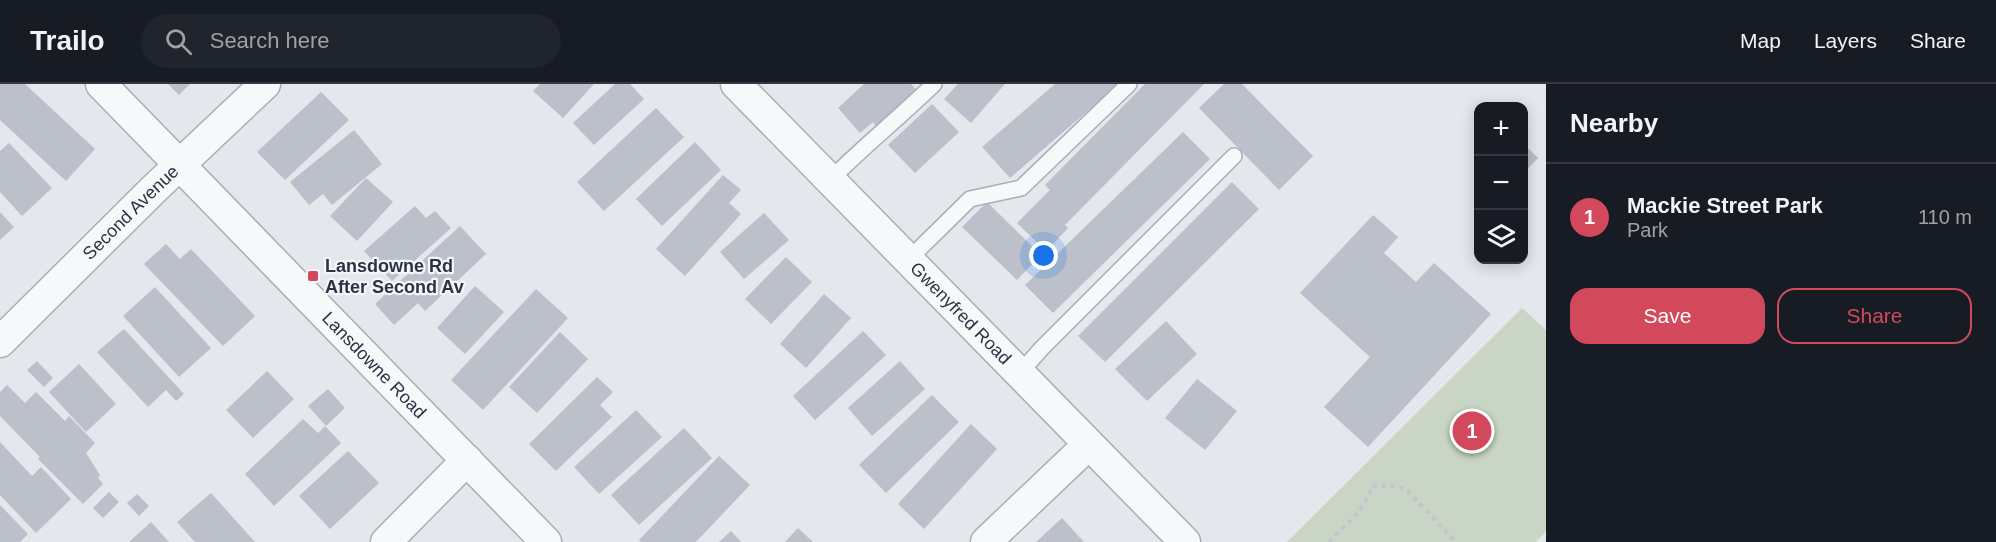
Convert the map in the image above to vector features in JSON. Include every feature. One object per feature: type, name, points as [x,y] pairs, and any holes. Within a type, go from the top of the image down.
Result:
[{"type":"street","name":"Lansdowne Road","points":[[101,84],[546,542]]},
{"type":"street","name":"Second Avenue","points":[[0,342],[265,84]]},
{"type":"street","name":"Gwenyfred Road","points":[[735,84],[1185,542]]},
{"type":"street","points":[[986,542],[1088,445]]},
{"type":"street","points":[[386,542],[467,460]]},
{"type":"lane","points":[[830,180],[934,84]]},
{"type":"lane","points":[[908,260],[970,199],[1021,188],[1129,84]]},
{"type":"lane","points":[[1019,374],[1050,339],[1233,156]]},
{"type":"path","points":[[1329,542],[1357,513],[1372,486],[1396,486],[1406,489],[1456,542]]},
{"type":"green space","points":[[1522,308],[1546,330],[1546,531],[1536,542],[1287,542]]},
{"type":"building","points":[[0,84],[25,84],[95,149],[66,181],[0,120]]},
{"type":"building","points":[[168,84],[190,84],[179,95]]},
{"type":"building","points":[[540,84],[594,84],[563,118],[533,91]]},
{"type":"building","points":[[615,84],[630,84],[644,99],[594,145],[573,123]]},
{"type":"building","points":[[864,84],[911,84],[918,92],[878,128],[873,122],[860,133],[838,108]]},
{"type":"building","points":[[958,84],[1005,84],[971,123],[944,99]]},
{"type":"building","points":[[1055,84],[1119,84],[1010,178],[982,147]]},
{"type":"building","points":[[1145,84],[1204,84],[1065,225],[1068,228],[1046,251],[1017,223],[1050,190],[1045,185]]},
{"type":"building","points":[[1224,84],[1242,84],[1313,156],[1279,190],[1199,108]]},
{"type":"building","points":[[321,92],[349,120],[285,180],[257,152]]},
{"type":"building","points":[[932,104],[959,132],[915,173],[888,145]]},
{"type":"building","points":[[656,108],[684,137],[604,211],[577,182]]},
{"type":"building","points":[[354,130],[382,164],[332,205],[323,194],[309,205],[290,182]]},
{"type":"building","points":[[1183,132],[1210,159],[1053,313],[1025,285]]},
{"type":"building","points":[[695,142],[721,170],[662,226],[636,199]]},
{"type":"building","points":[[9,143],[52,188],[22,216],[0,192],[0,151]]},
{"type":"building","points":[[1528,148],[1538,158],[1528,169]]},
{"type":"building","points":[[723,175],[741,190],[729,203],[741,214],[685,276],[656,249]]},
{"type":"building","points":[[366,178],[393,202],[357,241],[330,216]]},
{"type":"building","points":[[1232,182],[1259,209],[1105,362],[1078,336]]},
{"type":"building","points":[[987,202],[1041,255],[1017,280],[962,227]]},
{"type":"building","points":[[415,206],[426,218],[435,211],[451,228],[392,281],[364,251]]},
{"type":"building","points":[[0,212],[14,227],[0,240]]},
{"type":"building","points":[[764,213],[789,240],[744,279],[720,252]]},
{"type":"building","points":[[1373,215],[1398,237],[1384,253],[1416,282],[1434,263],[1491,314],[1368,447],[1324,407],[1370,357],[1300,293]]},
{"type":"building","points":[[460,226],[486,254],[425,311],[418,303],[394,325],[375,304]]},
{"type":"building","points":[[166,244],[180,259],[191,249],[255,316],[223,346],[144,264]]},
{"type":"building","points":[[786,257],[812,282],[771,324],[745,299]]},
{"type":"building","points":[[475,286],[504,312],[465,354],[437,328]]},
{"type":"building","points":[[155,287],[211,348],[179,377],[123,316]]},
{"type":"building","points":[[536,289],[568,318],[483,410],[451,380]]},
{"type":"building","points":[[824,294],[851,318],[806,368],[780,344]]},
{"type":"building","points":[[1166,321],[1197,354],[1147,401],[1115,369]]},
{"type":"building","points":[[124,329],[184,394],[176,401],[166,390],[148,407],[97,352]]},
{"type":"building","points":[[863,331],[886,355],[815,420],[793,396]]},
{"type":"building","points":[[560,332],[588,359],[537,413],[509,387]]},
{"type":"building","points":[[37,361],[53,378],[44,387],[27,370]]},
{"type":"building","points":[[900,361],[925,389],[872,436],[848,408]]},
{"type":"building","points":[[79,364],[116,404],[86,432],[49,392]]},
{"type":"building","points":[[267,371],[294,399],[253,438],[226,410]]},
{"type":"building","points":[[597,377],[613,392],[600,405],[612,417],[556,471],[529,444]]},
{"type":"building","points":[[1197,379],[1237,411],[1205,450],[1165,418]]},
{"type":"building","points":[[7,385],[25,403],[36,392],[65,421],[69,416],[95,443],[86,453],[103,484],[83,504],[38,459],[40,457],[0,416],[0,392]]},
{"type":"building","points":[[328,389],[345,408],[326,426],[308,406]]},
{"type":"building","points":[[932,395],[959,422],[886,493],[859,465]]},
{"type":"building","points":[[636,410],[662,437],[599,494],[574,467]]},
{"type":"building","points":[[303,419],[318,433],[325,426],[341,443],[274,506],[245,474]]},
{"type":"building","points":[[971,424],[997,449],[924,529],[898,504]]},
{"type":"building","points":[[684,428],[712,458],[639,525],[611,495]]},
{"type":"building","points":[[0,442],[32,476],[41,467],[71,499],[36,533],[0,495]]},
{"type":"building","points":[[348,451],[379,483],[330,529],[299,496]]},
{"type":"building","points":[[719,456],[750,485],[696,542],[641,542],[639,540]]},
{"type":"building","points":[[109,492],[119,502],[103,518],[93,508]]},
{"type":"building","points":[[211,493],[255,542],[195,542],[177,522]]},
{"type":"building","points":[[137,494],[149,506],[139,516],[127,503]]},
{"type":"building","points":[[0,505],[28,534],[20,542],[0,542]]},
{"type":"building","points":[[1062,518],[1084,542],[1036,542]]},
{"type":"building","points":[[151,522],[169,542],[129,542]]},
{"type":"building","points":[[798,528],[813,542],[785,542]]},
{"type":"building","points":[[731,531],[741,542],[719,542]]},
{"type":"place","name":"Lansdowne Rd After Second Av","points":[[313,276]]},
{"type":"place","name":"Mackie Street Park","points":[[1472,431]]}]
